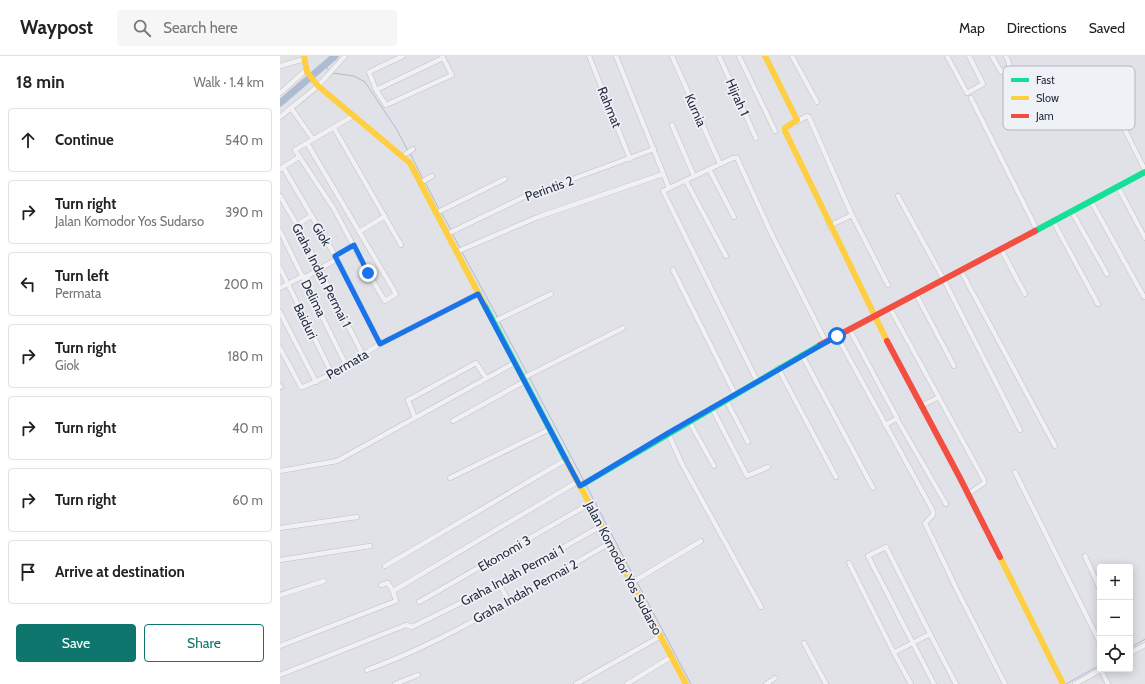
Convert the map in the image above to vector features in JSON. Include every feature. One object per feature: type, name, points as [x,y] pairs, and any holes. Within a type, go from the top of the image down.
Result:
[{"type":"street","points":[[280,118],[316,83],[328,74],[345,56]]},
{"type":"street","points":[[376,90],[443,57],[452,75],[387,105],[376,90],[368,72],[403,56]]},
{"type":"street","name":"Rahmat","points":[[589,56],[630,159]]},
{"type":"street","points":[[616,56],[669,188]]},
{"type":"street","name":"Kurnia","points":[[672,56],[720,164]]},
{"type":"street","name":"Hijrah 1","points":[[720,56],[756,138]]},
{"type":"street","points":[[739,56],[775,131]]},
{"type":"street","points":[[765,56],[795,119]]},
{"type":"street","points":[[792,56],[817,102]]},
{"type":"street","points":[[947,56],[967,93],[983,84],[969,56]]},
{"type":"street","points":[[992,56],[1000,72],[1003,70]]},
{"type":"street","points":[[1006,56],[1010,66]]},
{"type":"street","points":[[280,66],[304,58],[307,72],[280,93]]},
{"type":"street","name":"Jalan Komodor Yos Sudarso","points":[[307,72],[316,83],[354,116],[409,152],[410,164],[423,181],[478,294],[494,321],[514,363],[525,378],[610,544],[686,684]]},
{"type":"street","points":[[971,98],[1037,230]]},
{"type":"street","points":[[291,108],[313,139]]},
{"type":"street","points":[[307,143],[395,292],[395,295],[384,301],[351,239],[296,150],[313,139],[354,116]]},
{"type":"street","points":[[888,285],[852,215],[809,117],[807,116],[795,119],[785,128],[785,131],[829,226],[920,406],[968,494],[1062,683]]},
{"type":"street","points":[[672,125],[694,176]]},
{"type":"street","points":[[334,128],[401,245]]},
{"type":"street","points":[[393,591],[580,484],[589,481],[778,368],[1054,222],[1145,171],[1125,130]]},
{"type":"street","name":"Perintis 2","points":[[449,233],[524,197],[654,149]]},
{"type":"street","points":[[282,168],[299,156]]},
{"type":"street","points":[[758,381],[663,191],[733,158],[737,158],[772,235],[826,342]]},
{"type":"street","name":"Giok","points":[[282,168],[336,258],[380,344]]},
{"type":"street","points":[[709,169],[734,217]]},
{"type":"street","points":[[458,251],[538,216],[663,174]]},
{"type":"street","points":[[423,181],[432,176]]},
{"type":"street","points":[[438,212],[505,179]]},
{"type":"street","points":[[686,181],[726,256]]},
{"type":"street","points":[[1118,187],[1145,238]]},
{"type":"street","name":"Graha Indah Permai 1","points":[[280,196],[320,269],[363,355]]},
{"type":"street","points":[[898,196],[944,280],[1020,430]]},
{"type":"street","points":[[1091,201],[1144,297]]},
{"type":"street","points":[[1072,212],[1107,274]]},
{"type":"street","points":[[829,226],[852,215]]},
{"type":"street","points":[[297,225],[311,216]]},
{"type":"street","points":[[351,239],[384,216]]},
{"type":"street","points":[[1054,222],[1098,304]]},
{"type":"street","name":"Delima","points":[[280,232],[304,277],[346,365]]},
{"type":"street","points":[[280,288],[320,269],[354,245]]},
{"type":"street","points":[[1001,249],[1025,294]]},
{"type":"street","name":"Baiduri","points":[[280,268],[332,374]]},
{"type":"street","points":[[673,270],[736,394]]},
{"type":"street","points":[[961,271],[1055,446]]},
{"type":"street","name":"Permata","points":[[280,348],[301,387],[332,374],[380,344],[478,294]]},
{"type":"street","points":[[494,321],[551,294]]},
{"type":"street","points":[[916,294],[954,366]]},
{"type":"street","points":[[890,308],[984,480],[984,483],[968,494]]},
{"type":"street","points":[[280,312],[316,382]]},
{"type":"street","points":[[453,421],[532,374],[623,328]]},
{"type":"street","points":[[850,330],[897,419],[946,504]]},
{"type":"street","points":[[837,336],[934,512],[925,523],[958,592],[1006,684]]},
{"type":"street","points":[[802,355],[873,488]]},
{"type":"street","points":[[280,471],[337,461],[514,363]]},
{"type":"street","points":[[415,418],[408,400],[476,364],[486,378]]},
{"type":"street","points":[[778,368],[836,477]]},
{"type":"street","points":[[920,406],[939,397]]},
{"type":"street","points":[[726,400],[748,442]]},
{"type":"street","points":[[712,408],[747,476],[768,467]]},
{"type":"street","points":[[885,425],[897,419]]},
{"type":"street","points":[[689,421],[714,466]]},
{"type":"street","points":[[450,478],[550,429]]},
{"type":"street","points":[[668,433],[682,464],[761,607]]},
{"type":"street","points":[[385,566],[567,459]]},
{"type":"street","points":[[1014,472],[1097,637]]},
{"type":"street","name":"Ekonomi 3","points":[[419,602],[589,504]]},
{"type":"street","points":[[280,528],[357,517]]},
{"type":"street","name":"Graha Indah Permai 1","points":[[280,675],[406,625],[412,627],[499,584],[601,526]]},
{"type":"street","points":[[631,582],[701,541]]},
{"type":"street","name":"Graha Indah Permai 2","points":[[367,670],[395,660],[440,638],[610,544]]},
{"type":"street","points":[[280,560],[370,546]]},
{"type":"street","points":[[934,684],[869,555],[886,547],[956,684]]},
{"type":"street","points":[[1085,556],[1097,582]]},
{"type":"street","points":[[849,563],[911,684]]},
{"type":"street","points":[[280,595],[324,581]]},
{"type":"street","points":[[280,646],[396,601],[393,591],[388,583],[382,585]]},
{"type":"street","points":[[499,584],[508,600]]},
{"type":"street","points":[[894,653],[930,634]]},
{"type":"street","points":[[576,684],[661,636]]},
{"type":"street","points":[[804,643],[826,684]]},
{"type":"street","points":[[1133,651],[1145,645]]},
{"type":"street","points":[[627,684],[672,657]]},
{"type":"street","points":[[1075,684],[1097,671]]},
{"type":"street","points":[[1102,672],[1108,684]]},
{"type":"street","points":[[395,684],[418,675]]},
{"type":"street","points":[[766,684],[775,678]]},
{"type":"street","points":[[1084,679],[1087,684]]},
{"type":"waterway","points":[[280,103],[335,56]]},
{"type":"waterway","points":[[325,65],[329,71]]},
{"type":"waterway","points":[[332,73],[354,76],[365,82],[397,130],[408,151]]},
{"type":"waterway","points":[[410,153],[423,179]]},
{"type":"waterway","points":[[425,182],[439,209]]},
{"type":"waterway","points":[[441,212],[451,230]]},
{"type":"waterway","points":[[452,233],[460,248]]},
{"type":"waterway","points":[[462,252],[498,318]]},
{"type":"waterway","points":[[499,321],[527,373]]},
{"type":"waterway","points":[[529,377],[584,481]]},
{"type":"waterway","points":[[586,485],[634,577]]},
{"type":"waterway","points":[[637,582],[691,684]]},
{"type":"waterway","points":[[1133,646],[1145,639]]},
{"type":"waterway","points":[[1066,684],[1097,667]]},
{"type":"traffic: fast","points":[[1035,231],[1145,172]]},
{"type":"traffic: fast","points":[[484,304],[566,460]]},
{"type":"traffic: fast","points":[[580,486],[820,345]]},
{"type":"traffic: slow","points":[[304,56],[307,72],[318,86],[410,163],[484,304]]},
{"type":"traffic: slow","points":[[765,56],[797,120],[785,128],[785,131],[887,341]]},
{"type":"traffic: slow","points":[[566,460],[686,684]]},
{"type":"traffic: slow","points":[[1000,557],[1063,684]]},
{"type":"traffic: jam","points":[[820,345],[1035,231]]},
{"type":"traffic: jam","points":[[887,341],[1000,557]]},
{"type":"route","points":[[368,273],[354,245],[335,256],[380,344],[478,294],[580,486],[778,368],[837,336]]}]
